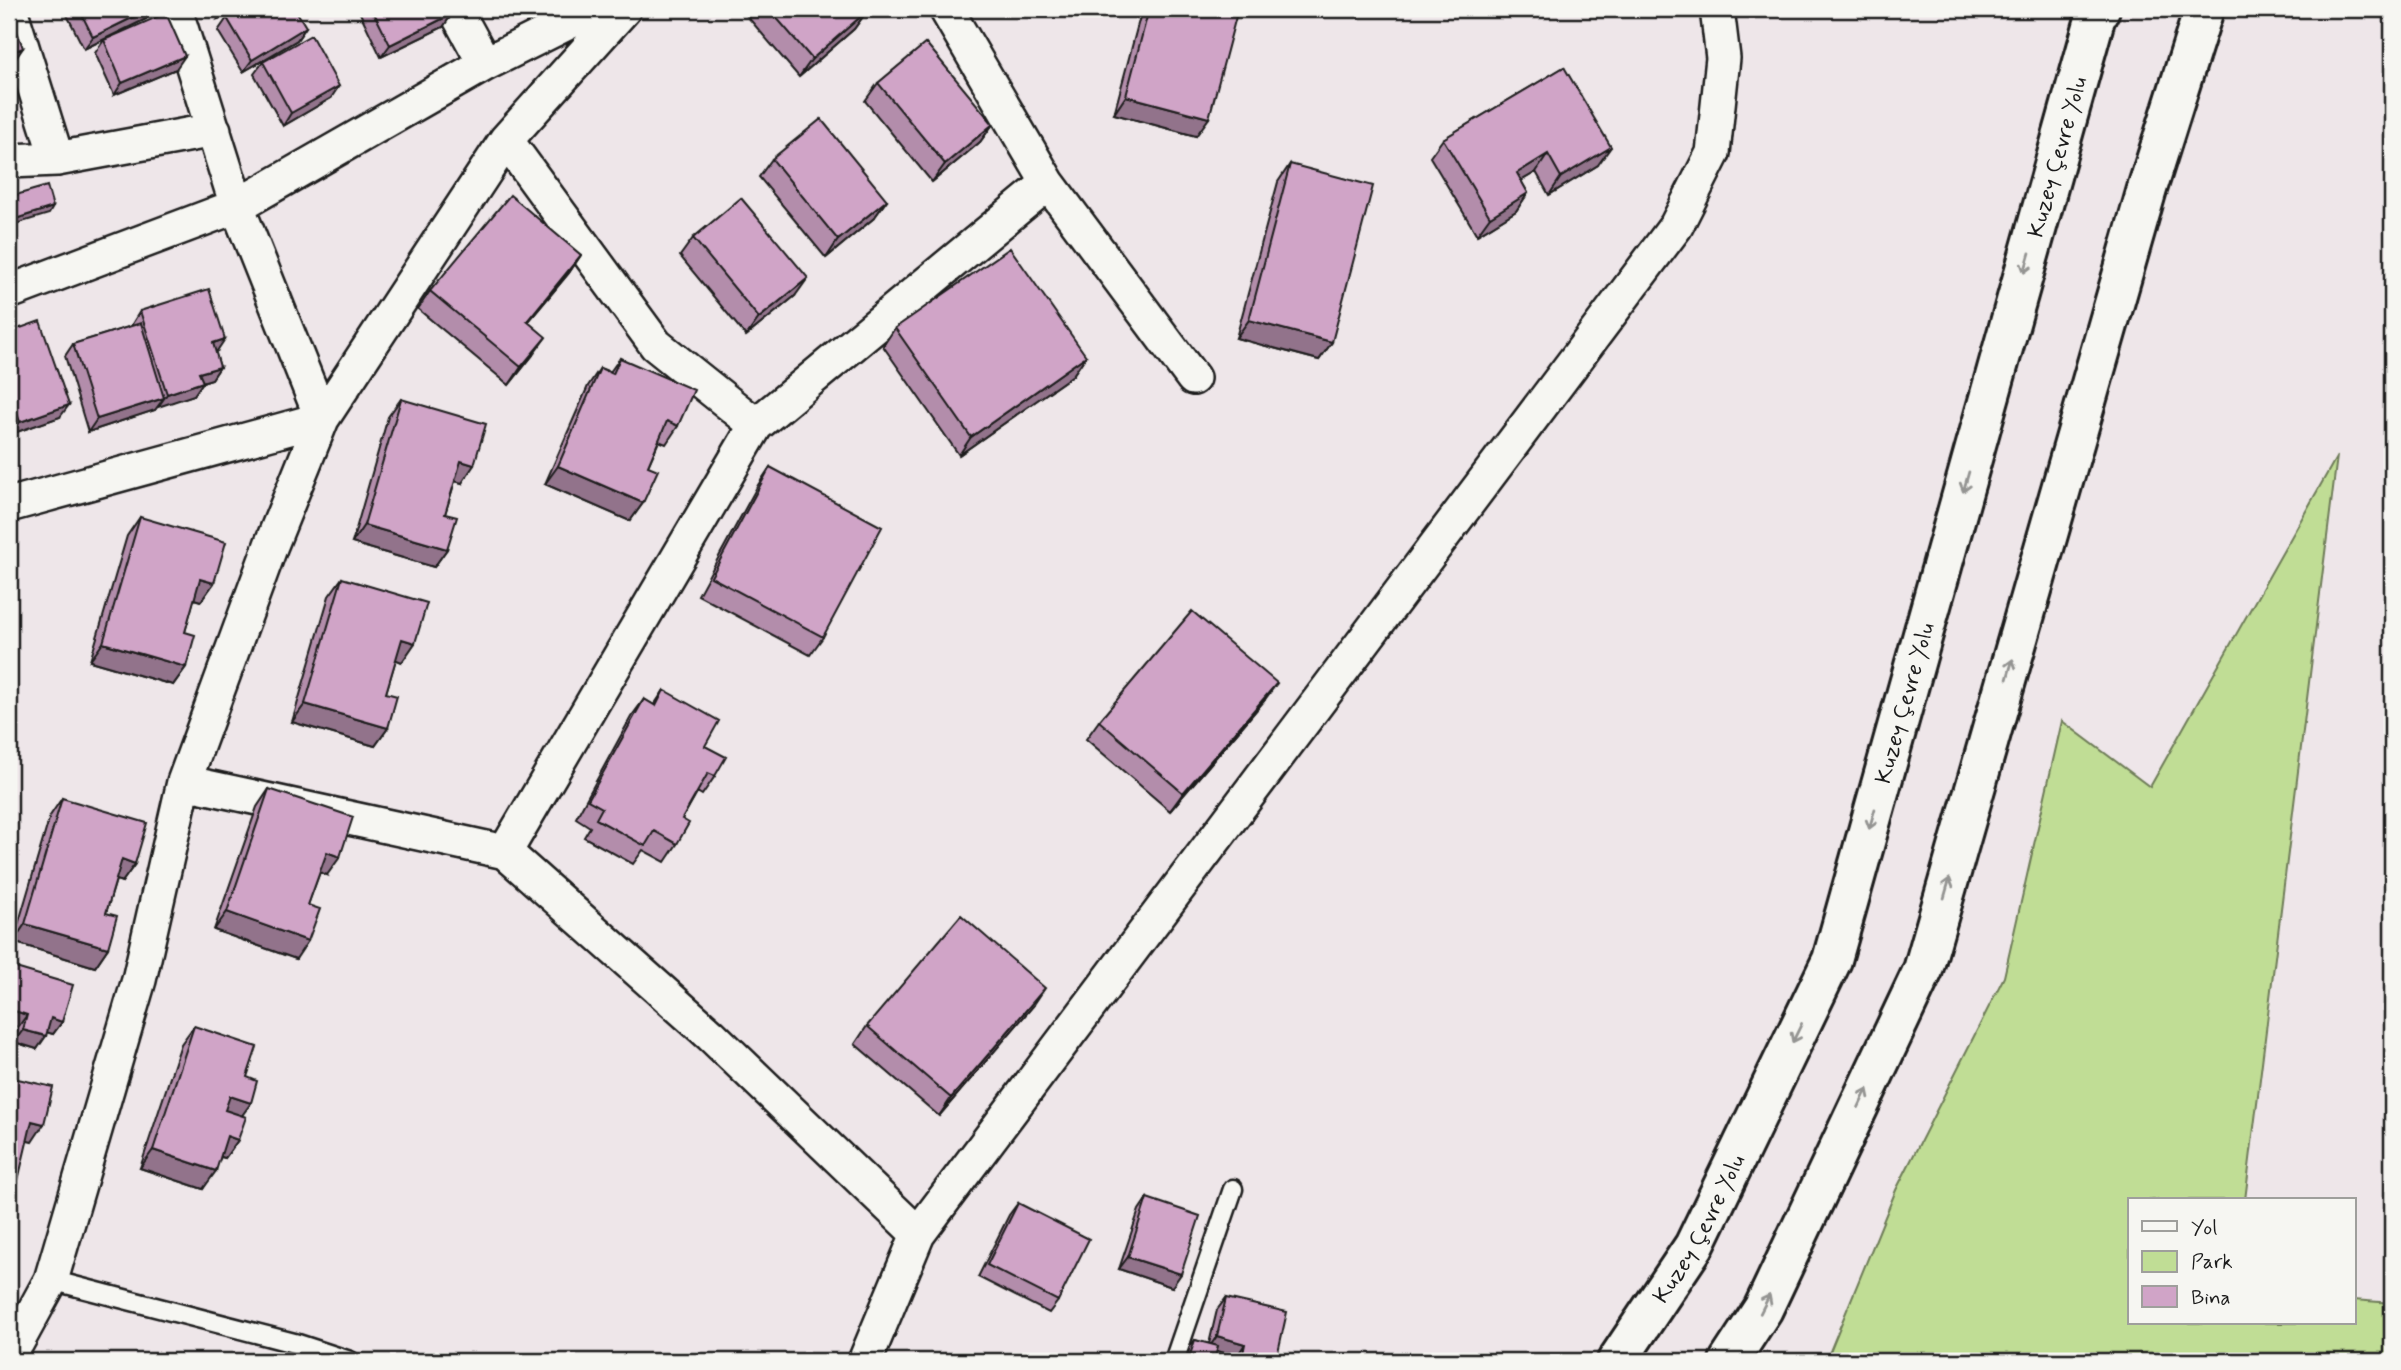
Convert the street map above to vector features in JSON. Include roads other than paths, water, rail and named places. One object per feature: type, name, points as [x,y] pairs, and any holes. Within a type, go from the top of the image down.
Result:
[{"type":"main road","name":"Kuzey Çevre Yolu","points":[[1618,1361],[1694,1246],[1832,960],[2099,9]]},
{"type":"main road","points":[[1729,1361],[1763,1309],[1923,970],[2147,188],[2204,9]]},
{"type":"street","points":[[10,9],[57,159]]},
{"type":"street","points":[[175,9],[237,206],[322,419]]},
{"type":"street","points":[[456,9],[485,64]]},
{"type":"street","points":[[9,292],[237,206],[485,64],[595,9]]},
{"type":"street","points":[[9,1357],[51,1280],[139,979],[184,782],[271,545],[322,419],[506,140],[624,9]]},
{"type":"street","points":[[946,9],[1048,183],[1193,378]]},
{"type":"street","points":[[865,1361],[918,1234],[1676,226],[1713,153],[1723,58],[1717,9]]},
{"type":"street","points":[[1723,58],[1740,9]]},
{"type":"street","points":[[9,161],[57,159],[214,130]]},
{"type":"street","points":[[506,140],[656,345],[756,425]]},
{"type":"street","points":[[505,852],[756,425],[1048,183]]},
{"type":"street","points":[[9,505],[322,419]]},
{"type":"street","points":[[184,782],[505,852],[711,1035],[918,1234]]},
{"type":"lane","points":[[1174,1361],[1233,1189]]},
{"type":"lane","points":[[51,1280],[298,1344],[350,1361]]}]
